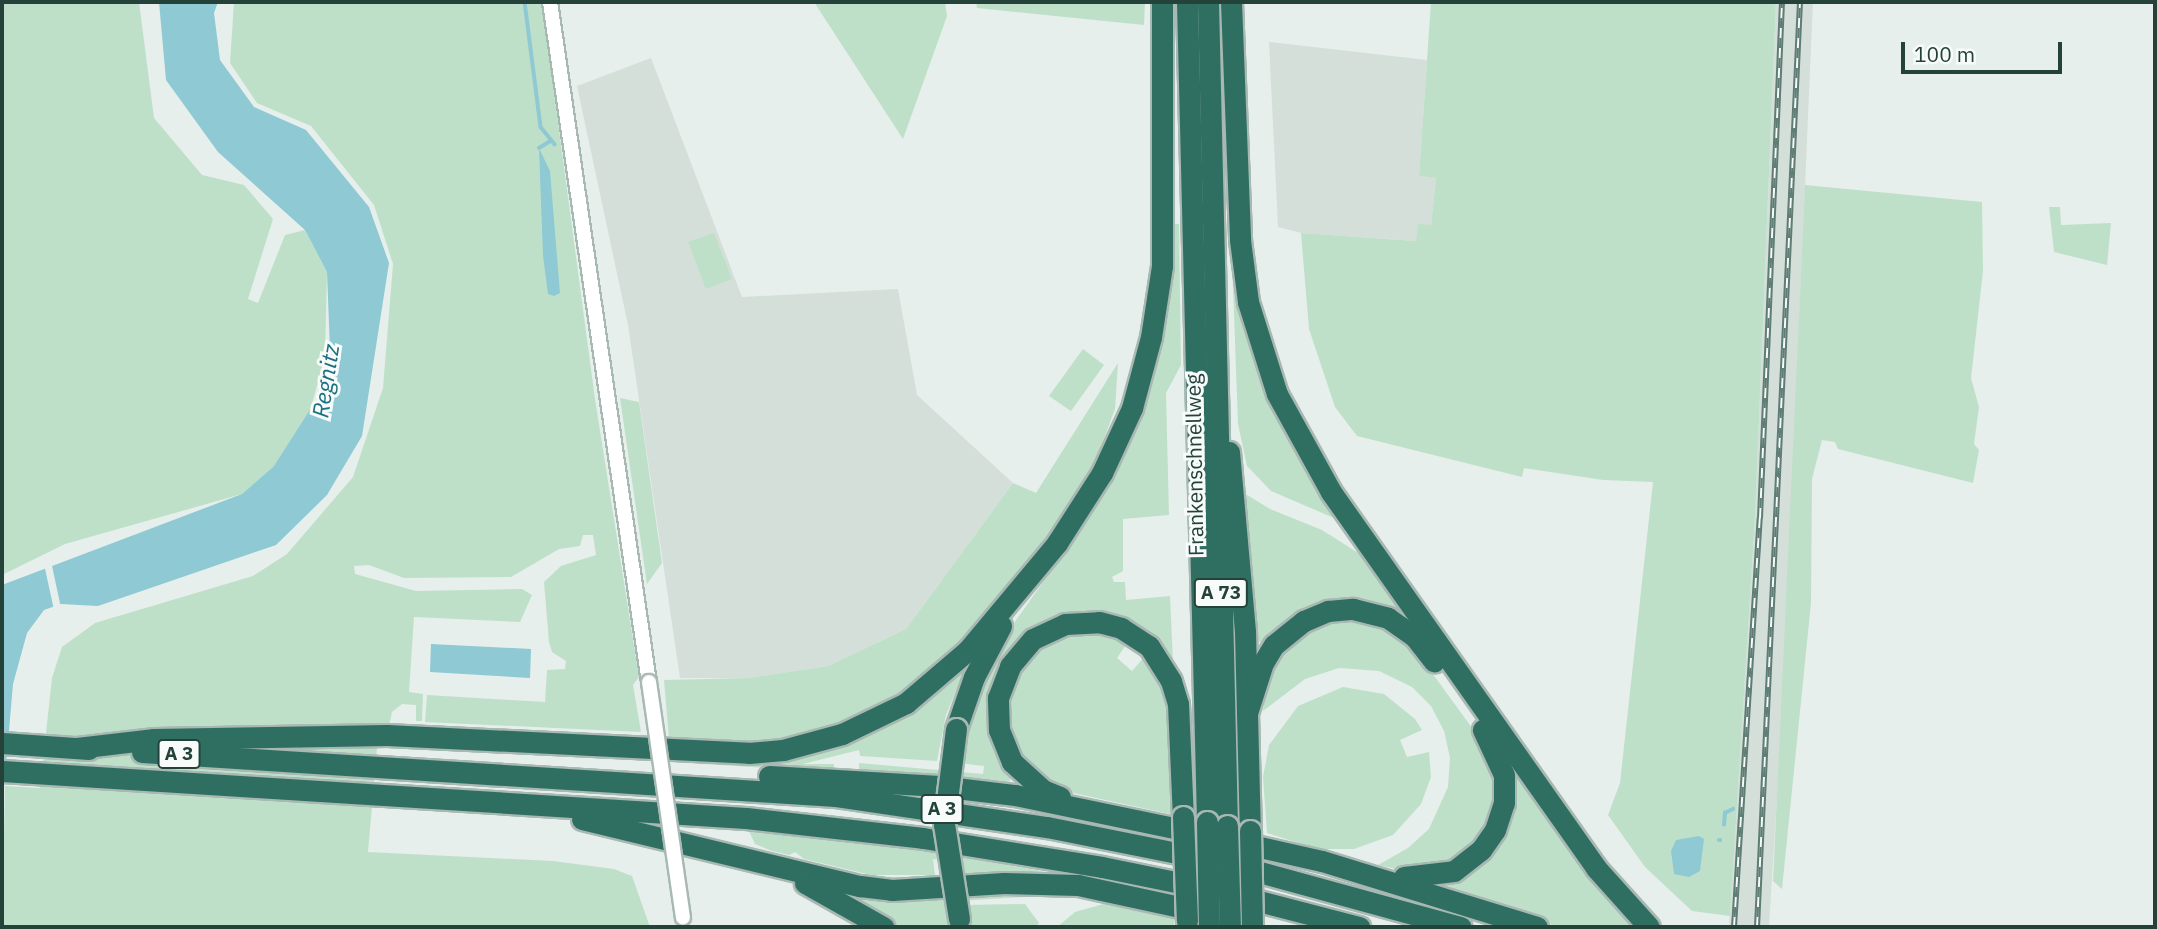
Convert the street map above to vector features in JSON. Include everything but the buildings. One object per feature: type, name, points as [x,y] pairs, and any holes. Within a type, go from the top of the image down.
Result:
[{"type":"highway","points":[[961,923],[944,824],[956,729],[974,677],[1031,577],[1102,473],[1132,408],[1151,337],[1164,220],[1161,2]]},
{"type":"highway","name":"Frankenschnellweg","points":[[1187,2],[1217,824]]},
{"type":"highway","name":"Frankenschnellweg","points":[[1208,2],[1217,360],[1216,927]]},
{"type":"highway","points":[[1231,2],[1240,240],[1248,302],[1277,394],[1331,492],[1596,868],[1649,927]]},
{"type":"highway","points":[[1217,360],[1227,396],[1247,713],[1252,927]]},
{"type":"highway","name":"A 3","points":[[282,749],[412,736],[705,754],[772,751],[811,743],[876,720],[932,684],[1031,577]]},
{"type":"highway","points":[[1187,924],[1183,817],[1178,704],[1162,662],[1142,640],[1111,625],[1088,622],[1054,628],[1024,647],[1005,677],[998,719],[1007,752],[1043,790],[1136,818],[1322,862],[1413,879],[1442,875],[1473,859],[1495,831],[1504,803],[1504,775],[1491,740],[1415,637],[1388,618],[1353,609],[1316,615],[1283,636],[1263,663],[1247,713]]},
{"type":"highway","name":"A 3","points":[[2,743],[75,748],[282,749],[411,763],[720,786],[933,808],[1218,861],[1461,927]]},
{"type":"highway","points":[[75,748],[128,743],[282,749]]},
{"type":"highway","points":[[411,763],[565,762],[939,786],[1136,818]]},
{"type":"highway","name":"A 3","points":[[2,771],[746,818],[923,838],[1194,886],[1359,927]]},
{"type":"highway","points":[[419,797],[623,826],[744,859],[892,890],[1004,883],[1078,885],[1266,927]]},
{"type":"highway","points":[[744,859],[818,888],[883,927]]},
{"type":"highway","points":[[1322,862],[1537,927]]},
{"type":"street","points":[[550,2],[684,922]]},
{"type":"shaded area","points":[[1776,2],[1813,2],[1782,717],[1769,927],[1729,927],[1755,517]]},
{"type":"shaded area","points":[[1269,42],[1427,60],[1419,176],[1436,178],[1431,226],[1417,241],[1301,233],[1278,227]]},
{"type":"shaded area","points":[[651,58],[742,297],[898,289],[917,395],[1013,483],[906,629],[828,666],[748,678],[680,678],[628,325],[577,86]]},
{"type":"green space","points":[[2,2],[139,2],[154,118],[202,175],[244,185],[273,219],[248,299],[258,303],[285,235],[305,230],[327,272],[325,356],[308,419],[274,466],[242,494],[65,544],[2,575]]},
{"type":"green space","points":[[234,2],[542,2],[595,399],[639,677],[633,685],[641,732],[425,722],[427,695],[545,702],[547,670],[565,669],[566,661],[552,652],[549,642],[544,582],[561,566],[596,555],[593,535],[583,535],[580,546],[559,549],[511,577],[404,578],[369,565],[354,566],[355,574],[416,591],[522,589],[532,595],[520,622],[414,617],[409,692],[423,694],[422,721],[416,721],[416,705],[402,704],[392,712],[389,726],[379,726],[368,852],[553,861],[614,869],[632,876],[650,927],[2,927],[5,786],[40,788],[52,678],[62,647],[95,623],[253,576],[287,554],[353,477],[383,388],[393,264],[374,205],[311,126],[257,103],[230,63]]},
{"type":"green space","points":[[814,2],[945,2],[947,16],[903,139]]},
{"type":"green space","points":[[976,2],[1145,2],[1144,25],[977,8]]},
{"type":"green space","points":[[1431,2],[1776,2],[1755,517],[1730,916],[1692,911],[1645,867],[1608,815],[1620,783],[1653,482],[1603,480],[1524,468],[1522,477],[1357,436],[1335,407],[1309,329],[1301,233],[1416,241],[1418,224],[1431,225],[1436,178],[1419,176]]},
{"type":"green space","points":[[1805,185],[1982,202],[1983,271],[1971,378],[1979,407],[1974,444],[1979,450],[1973,483],[1838,449],[1835,442],[1822,440],[1812,479],[1811,603],[1782,889],[1773,881]]},
{"type":"green space","points":[[2049,207],[2060,207],[2061,225],[2111,223],[2107,265],[2054,252]]},
{"type":"green space","points":[[1172,224],[1179,224],[1181,365],[1166,393],[1169,515],[1123,519],[1123,571],[1112,577],[1114,582],[1125,582],[1126,600],[1170,596],[1173,662],[1159,645],[1083,615],[999,672],[1011,773],[1009,785],[859,774],[859,763],[983,774],[984,766],[958,763],[984,675],[1000,643],[1077,534],[1111,477],[1163,328]]},
{"type":"green space","points":[[714,233],[732,279],[706,289],[688,242]]},
{"type":"green space","points":[[1232,260],[1251,345],[1272,404],[1298,455],[1341,521],[1271,491],[1247,466],[1238,424]]},
{"type":"green space","points":[[1083,349],[1104,365],[1071,411],[1049,396]]},
{"type":"green space","points":[[1118,363],[1115,409],[1093,468],[1031,559],[953,657],[879,710],[822,733],[745,746],[669,739],[664,680],[748,678],[828,666],[906,629],[1013,483],[1036,493]]},
{"type":"green space","points":[[620,398],[639,402],[662,563],[647,584]]},
{"type":"green space","points":[[1244,493],[1270,509],[1322,530],[1363,556],[1418,628],[1364,603],[1266,642],[1256,642]]},
{"type":"green space","points":[[1340,619],[1365,620],[1393,631],[1419,655],[1475,732],[1495,777],[1495,804],[1486,830],[1459,859],[1400,870],[1378,865],[1408,848],[1429,829],[1448,787],[1450,758],[1444,731],[1431,706],[1412,687],[1379,671],[1339,668],[1305,679],[1263,711],[1268,677],[1280,653],[1292,639]]},
{"type":"green space","points":[[1075,632],[1110,633],[1128,642],[1117,658],[1132,671],[1146,655],[1151,660],[1169,701],[1170,814],[1059,790],[1024,763],[1009,732],[1008,701],[1017,674],[1048,642]]},
{"type":"green space","points":[[966,667],[946,715],[937,761],[860,756],[859,750],[803,764],[834,764],[834,772],[689,763],[729,761],[926,698]]},
{"type":"green space","points":[[1343,687],[1384,694],[1415,719],[1422,730],[1400,740],[1407,757],[1429,752],[1431,777],[1421,804],[1393,835],[1354,849],[1317,849],[1267,833],[1263,777],[1269,745],[1298,706]]},
{"type":"green space","points":[[1506,756],[1638,927],[1558,927],[1440,886],[1484,858]]},
{"type":"green space","points":[[749,831],[928,851],[1064,875],[959,880],[956,863],[933,859],[935,875],[871,875],[804,859],[795,852],[789,855],[772,851],[755,844]]},
{"type":"green space","points":[[850,893],[1071,894],[944,902],[949,927],[898,927],[848,896]]},
{"type":"green space","points":[[1107,903],[1175,916],[1174,927],[1057,927],[1075,912]]},
{"type":"green space","points":[[1025,904],[1039,923],[1036,927],[972,927],[965,905]]},
{"type":"water","points":[[159,2],[218,2],[214,13],[220,60],[254,107],[306,130],[369,207],[389,263],[362,436],[327,495],[276,545],[98,606],[61,604],[44,610],[27,633],[13,684],[2,812],[2,585],[242,494],[274,466],[331,377],[327,272],[305,230],[218,152],[166,80]]},
{"type":"water","points":[[539,148],[550,171],[560,293],[554,296],[548,294],[543,256]]},
{"type":"water","points":[[431,644],[531,649],[530,678],[430,672]]},
{"type":"water","points":[[1699,836],[1704,839],[1700,871],[1689,877],[1674,874],[1671,851],[1676,840]]},
{"type":"pier","points":[[51,561],[61,608],[54,610],[44,564]]},
{"type":"waterway","points":[[525,2],[541,127],[555,144]]},
{"type":"waterway","points":[[539,148],[549,142]]},
{"type":"waterway","points":[[1724,825],[1725,813],[1733,809]]},
{"type":"railway","points":[[1734,927],[1760,518],[1782,2]]},
{"type":"railway","points":[[1757,927],[1800,2]]},
{"type":"water label","name":"Regnitz","points":[[325,381]]}]
